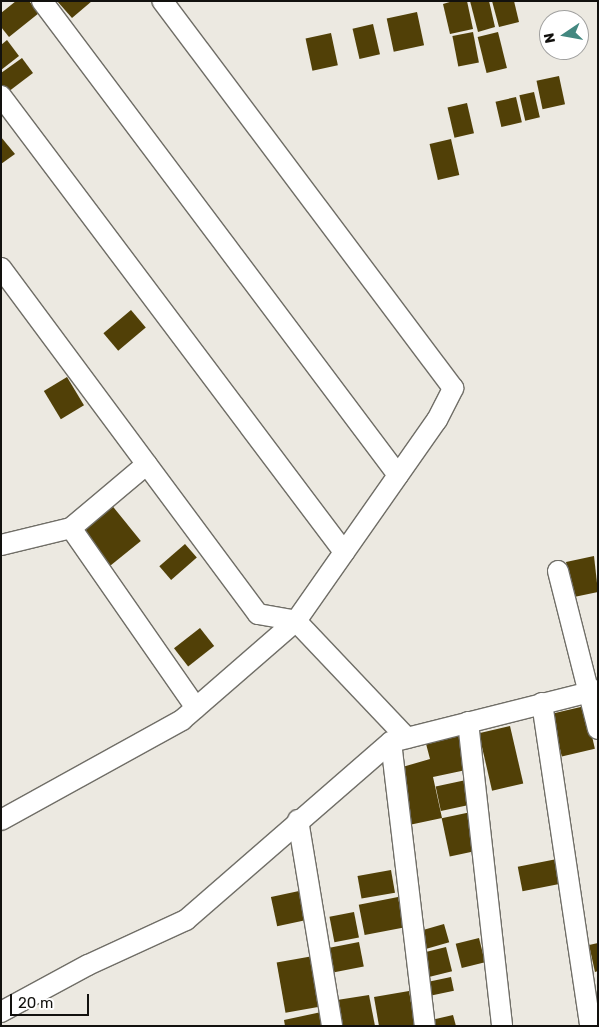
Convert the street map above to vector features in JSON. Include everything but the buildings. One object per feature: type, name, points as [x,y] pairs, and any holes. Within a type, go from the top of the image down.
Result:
[{"type":"street","points":[[42,1],[398,475]]},
{"type":"street","points":[[1,820],[182,720],[296,621],[437,420],[453,388],[162,1]]},
{"type":"street","points":[[1,96],[344,552]]},
{"type":"street","points":[[2,269],[258,614],[296,621],[399,740],[425,1026]]},
{"type":"street","points":[[1,545],[71,528],[147,464]]},
{"type":"street","points":[[71,528],[196,708]]},
{"type":"street","points":[[558,571],[592,691],[598,729]]},
{"type":"street","points":[[1,1012],[88,965],[186,920],[298,820],[399,740],[592,691]]},
{"type":"street","points":[[542,703],[588,1023]]},
{"type":"street","points":[[468,722],[502,1026]]},
{"type":"street","points":[[298,820],[332,1026]]}]
